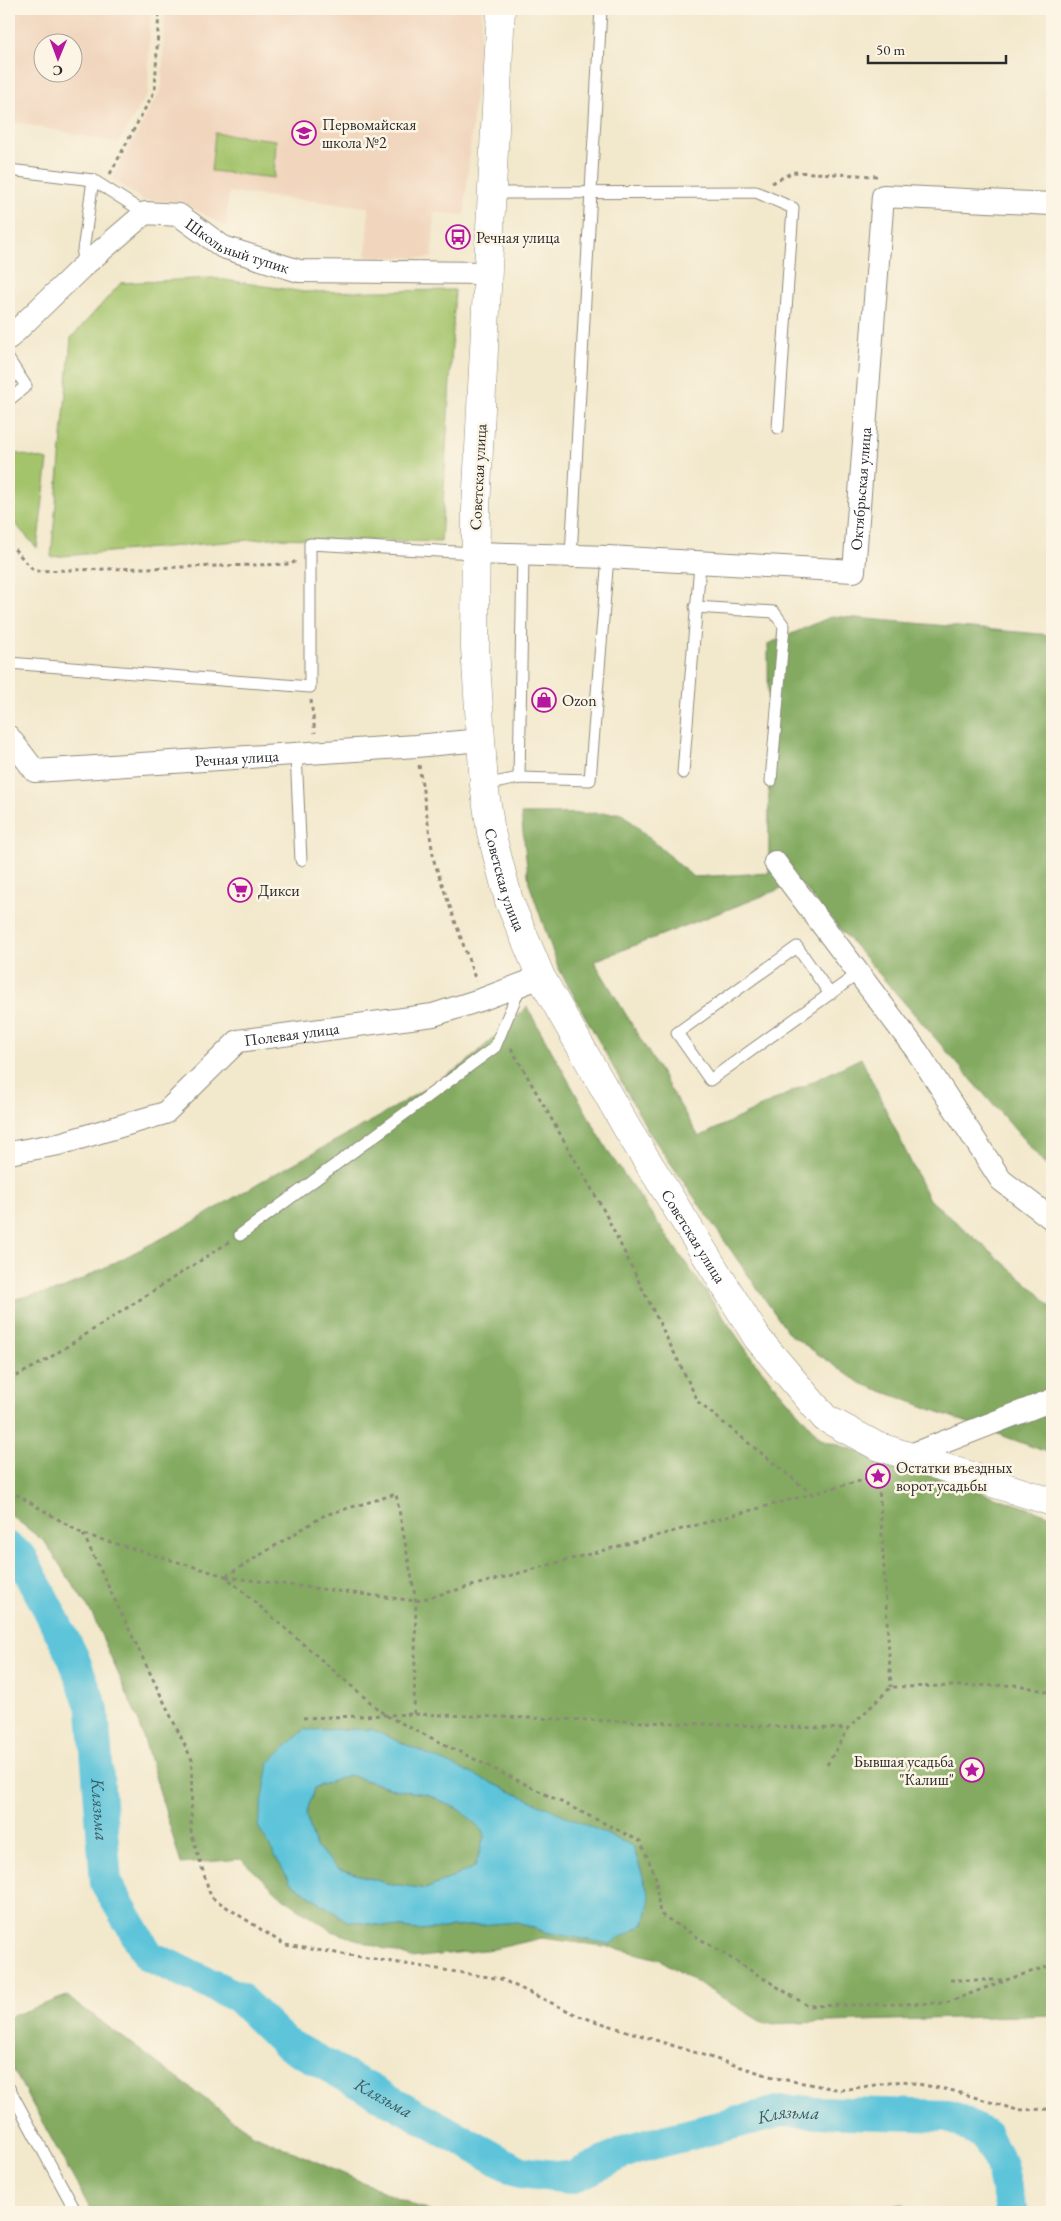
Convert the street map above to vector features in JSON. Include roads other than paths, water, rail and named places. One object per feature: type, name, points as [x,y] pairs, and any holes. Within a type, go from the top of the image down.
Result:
[{"type":"main road","name":"Советская улица","points":[[501,9],[475,553],[475,648],[484,785],[491,832],[532,980],[758,1339],[825,1418],[877,1446],[1052,1502]]},
{"type":"street","name":"Октябрьская улица","points":[[475,553],[608,557],[700,564],[854,571],[883,196],[1052,204]]},
{"type":"street","points":[[9,338],[81,268],[145,213]]},
{"type":"street","name":"Школьный тупик","points":[[145,213],[180,215],[223,247],[299,271],[487,273]]},
{"type":"street","name":"Речная улица","points":[[9,736],[35,771],[482,740]]},
{"type":"street","points":[[775,862],[917,1051],[1001,1180],[1052,1220]]},
{"type":"street","name":"Полевая улица","points":[[9,1153],[59,1144],[165,1113],[238,1041],[433,1015],[483,1000],[532,980]]},
{"type":"street","points":[[908,1456],[1052,1400]]},
{"type":"lane","points":[[571,556],[601,9]]},
{"type":"lane","points":[[9,170],[93,180],[145,213]]},
{"type":"lane","points":[[81,268],[93,180]]},
{"type":"lane","points":[[491,193],[756,192],[794,208],[778,428]]},
{"type":"lane","points":[[9,360],[26,386],[9,400]]},
{"type":"lane","points":[[9,663],[310,687],[310,544],[475,553]]},
{"type":"lane","points":[[519,778],[523,555]]},
{"type":"lane","points":[[484,785],[519,778],[590,780],[608,557]]},
{"type":"lane","points":[[683,773],[700,564]]},
{"type":"lane","points":[[695,607],[774,612],[784,626],[772,781]]},
{"type":"lane","points":[[301,860],[306,753]]},
{"type":"lane","points":[[830,994],[797,947],[677,1033],[710,1080],[830,994],[859,973]]},
{"type":"lane","points":[[240,1235],[495,1047],[532,980]]},
{"type":"lane","points":[[9,2088],[76,2212]]},
{"type":"water","points":[[371,1729],[633,1846],[650,1898],[644,1924],[610,1944],[545,1932],[517,1922],[418,1930],[347,1921],[290,1882],[258,1826],[269,1763],[304,1730]],"holes":[[[348,1775],[398,1790],[427,1794],[462,1811],[485,1834],[475,1867],[426,1889],[386,1883],[339,1869],[316,1847],[306,1815],[314,1788]]]},
{"type":"waterway","name":"Клязьма","points":[[9,1548],[22,1558],[73,1657],[93,1710],[106,1883],[149,1956],[238,1997],[284,2042],[520,2172],[571,2178],[632,2149],[782,2111],[949,2116],[986,2135],[1001,2165],[1012,2212]]},
{"type":"place","name":"Первомайская школа №2","points":[[304,133]]},
{"type":"place","name":"Речная улица","points":[[458,237]]},
{"type":"place","name":"Ozon","points":[[544,700]]},
{"type":"place","name":"Дикси","points":[[240,890]]},
{"type":"place","name":"Остатки въездных ворот усадьбы","points":[[878,1476]]},
{"type":"place","name":"Бывшая усадьба \"Калиш\"","points":[[972,1770]]}]
